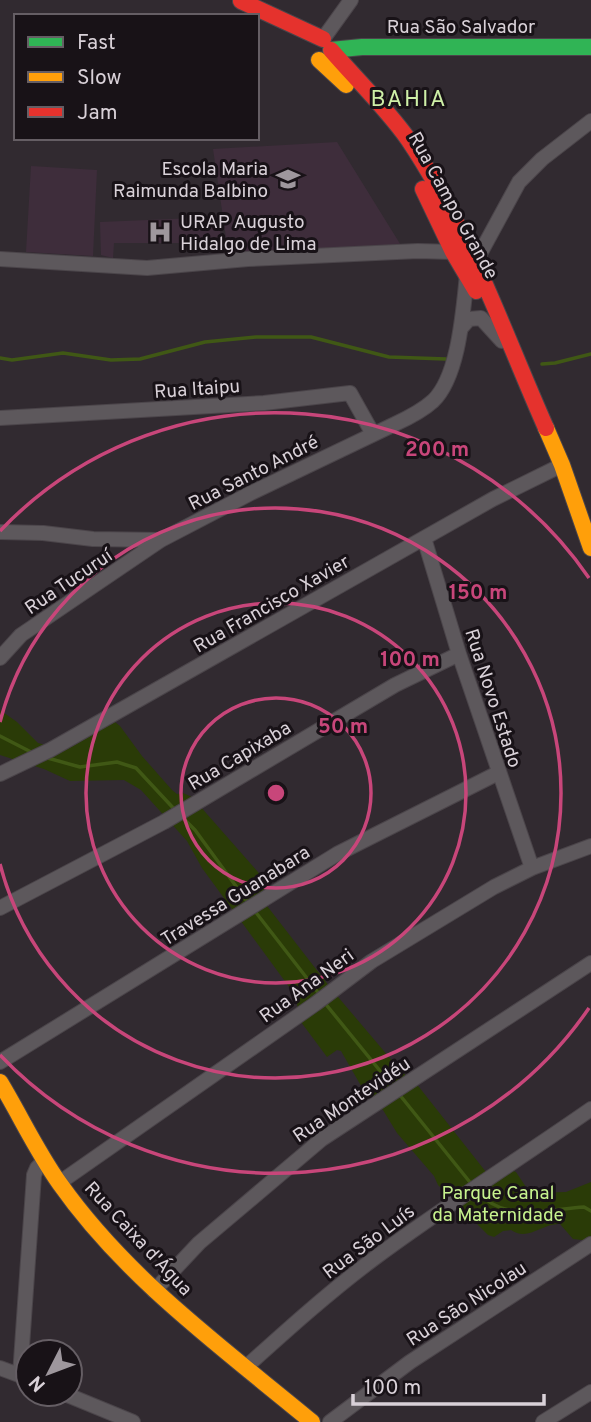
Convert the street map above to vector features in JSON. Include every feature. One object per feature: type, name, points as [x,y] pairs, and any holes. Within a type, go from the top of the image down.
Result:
[{"type":"street","name":"Rua Campo Grande","points":[[240,0],[321,50],[406,137],[435,181],[471,268],[562,465],[591,548]]},
{"type":"street","points":[[321,50],[351,0]]},
{"type":"street","name":"Rua São Salvador","points":[[321,50],[362,47],[591,47]]},
{"type":"street","name":"Rua Campo Grande","points":[[321,50],[402,149],[453,252],[471,268]]},
{"type":"street","name":"Rua Santo André","points":[[0,532],[43,533],[93,539],[161,540],[418,412],[434,401],[452,369],[471,268],[519,182],[542,159],[591,121]]},
{"type":"street","points":[[0,259],[147,268],[248,259],[418,251],[453,252]]},
{"type":"street","points":[[462,327],[469,319],[481,318],[510,350]]},
{"type":"street","name":"Rua Itaipu","points":[[0,418],[264,403],[349,393],[373,434]]},
{"type":"street","name":"Rua Francisco Xavier","points":[[0,774],[48,751],[493,499],[562,465]]},
{"type":"street","name":"Rua Novo Estado","points":[[424,538],[459,654],[532,868]]},
{"type":"street","name":"Rua Tucuruí","points":[[0,658],[21,635],[161,540]]},
{"type":"street","name":"Rua Capixaba","points":[[0,908],[169,819],[395,685],[459,654]]},
{"type":"street","name":"Travessa Guanabara","points":[[0,1062],[337,854],[498,773]]},
{"type":"street","name":"Rua Ana Neri","points":[[60,1183],[372,961],[458,908],[532,868],[591,846]]},
{"type":"street","name":"Rua Montevidéu","points":[[153,1291],[199,1243],[322,1139],[591,963]]},
{"type":"street","name":"Rua Caixa d'Água","points":[[0,1082],[60,1183],[153,1291],[312,1422]]},
{"type":"street","name":"Rua São Luís","points":[[246,1367],[359,1270],[464,1193],[591,1109]]},
{"type":"street","points":[[26,1338],[34,1175],[45,1160]]},
{"type":"street","name":"Rua São Nicolau","points":[[330,1422],[410,1362],[591,1244]]},
{"type":"street","points":[[543,1422],[591,1392]]},
{"type":"street","points":[[84,1402],[134,1422]]},
{"type":"shaded area","name":"Escola Maria Raimunda Balbino","points":[[337,142],[402,247],[229,258],[213,149]]},
{"type":"shaded area","points":[[31,166],[97,170],[93,256],[26,252]]},
{"type":"shaded area","name":"URAP Augusto Hidalgo de Lima","points":[[218,217],[222,243],[114,243],[113,258],[101,255],[100,222]]},
{"type":"green space","name":"Parque Canal da Maternidade","points":[[0,710],[38,743],[66,750],[115,722],[120,726],[172,790],[177,794],[183,793],[192,797],[265,880],[264,902],[333,991],[400,1070],[419,1087],[486,1172],[496,1175],[510,1170],[516,1172],[530,1193],[566,1192],[591,1182],[591,1241],[573,1239],[560,1224],[523,1234],[511,1230],[503,1231],[494,1237],[488,1235],[438,1185],[434,1176],[397,1133],[383,1110],[364,1091],[341,1051],[337,1050],[327,1057],[301,1022],[295,995],[202,868],[187,841],[141,790],[124,780],[70,781],[44,769],[0,755]]},
{"type":"waterway","points":[[0,358],[12,360],[63,353],[111,360],[140,359],[205,342],[256,337],[311,337],[389,357],[446,359]]},
{"type":"waterway","points":[[542,364],[591,354]]},
{"type":"waterway","points":[[0,736],[33,753]]},
{"type":"waterway","points":[[44,757],[80,767],[117,762],[136,768],[176,811]]},
{"type":"waterway","points":[[181,816],[195,830],[249,904]]},
{"type":"waterway","points":[[254,910],[320,995]]},
{"type":"waterway","points":[[324,1002],[394,1088]]},
{"type":"waterway","points":[[399,1094],[473,1186]]},
{"type":"waterway","points":[[478,1192],[489,1202],[514,1211],[584,1207],[591,1211]]},
{"type":"traffic: fast","points":[[331,50],[362,47],[591,47]]},
{"type":"traffic: slow","points":[[319,60],[346,85]]},
{"type":"traffic: slow","points":[[546,428],[591,548]]},
{"type":"traffic: slow","points":[[0,1082],[60,1184],[115,1251],[178,1311],[312,1422]]},
{"type":"traffic: jam","points":[[241,1],[323,39]]},
{"type":"traffic: jam","points":[[331,50],[408,139],[449,208],[546,428]]},
{"type":"traffic: jam","points":[[423,189],[453,252],[476,291]]},
{"type":"place","name":"Escola Maria Raimunda Balbino","points":[[288,179]]},
{"type":"place","name":"URAP Augusto Hidalgo de Lima","points":[[160,232]]},
{"type":"district","name":"BAHIA","points":[[409,98]]}]
